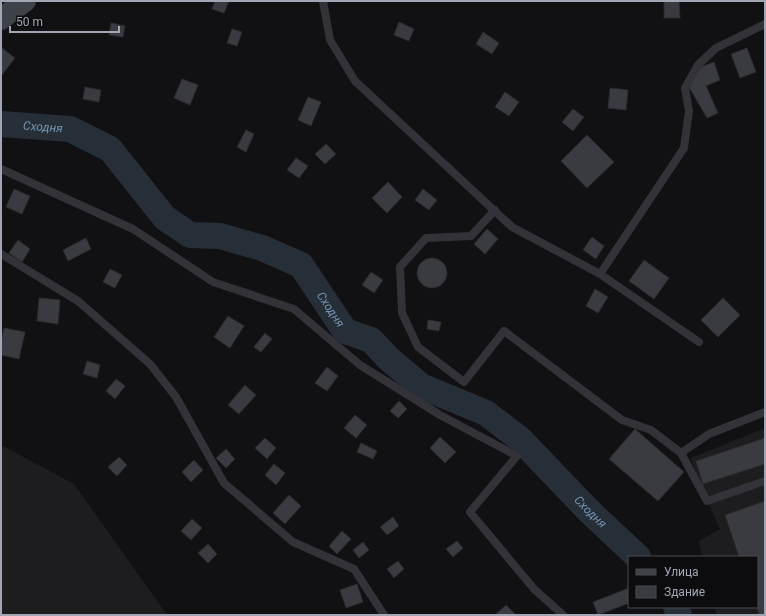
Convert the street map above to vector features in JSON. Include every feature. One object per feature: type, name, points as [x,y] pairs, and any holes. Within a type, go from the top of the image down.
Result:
[{"type":"street","points":[[1,19],[25,1]]},
{"type":"lane","points":[[323,1],[330,40],[354,81],[512,227],[600,274],[699,342]]},
{"type":"lane","points":[[600,274],[684,148],[689,111],[685,88],[698,65],[716,48],[765,24]]},
{"type":"lane","points":[[1,169],[133,229],[213,282],[294,309],[360,365],[440,415],[517,456],[470,512],[534,589],[563,615]]},
{"type":"lane","points":[[495,210],[471,236],[426,238],[400,267],[402,313],[418,347],[464,382],[504,331],[622,420],[651,430],[681,453],[707,501],[765,481]]},
{"type":"lane","points":[[1,254],[78,301],[150,364],[176,396],[224,483],[293,542],[354,569],[384,615]]},
{"type":"lane","points":[[681,453],[708,434],[765,412]]},
{"type":"shaded area","points":[[765,428],[765,615],[717,615],[714,608],[758,608],[758,556],[702,556],[699,541],[720,529],[700,485],[691,458]]},
{"type":"shaded area","points":[[1,445],[74,484],[167,615],[1,615]]},
{"type":"building","points":[[215,1],[229,1],[224,13],[212,9]]},
{"type":"building","points":[[664,1],[679,1],[680,18],[664,18]]},
{"type":"building","points":[[399,22],[414,29],[409,41],[394,35]]},
{"type":"building","points":[[111,23],[125,26],[123,37],[109,35]]},
{"type":"building","points":[[232,29],[242,32],[237,46],[227,43]]},
{"type":"building","points":[[483,32],[499,43],[492,54],[476,44]]},
{"type":"building","points":[[1,47],[15,58],[1,76]]},
{"type":"building","points":[[747,48],[756,72],[740,78],[731,54]]},
{"type":"building","points":[[714,62],[720,80],[706,86],[718,113],[707,118],[689,87],[701,67]]},
{"type":"building","points":[[182,79],[198,85],[190,105],[174,98]]},
{"type":"building","points":[[85,87],[101,90],[99,102],[83,99]]},
{"type":"building","points":[[610,88],[628,90],[626,110],[608,108]]},
{"type":"building","points":[[505,92],[519,102],[509,116],[495,107]]},
{"type":"building","points":[[308,97],[321,102],[311,126],[298,120]]},
{"type":"building","points":[[573,109],[584,117],[573,131],[562,122]]},
{"type":"building","points":[[246,130],[254,134],[246,152],[237,147]]},
{"type":"building","points":[[587,135],[614,162],[587,188],[561,161]]},
{"type":"building","points":[[326,144],[336,154],[325,164],[315,154]]},
{"type":"building","points":[[296,158],[308,166],[299,178],[287,170]]},
{"type":"building","points":[[388,182],[402,197],[387,213],[372,198]]},
{"type":"building","points":[[14,189],[30,196],[22,214],[6,207]]},
{"type":"building","points":[[423,189],[437,200],[429,210],[415,200]]},
{"type":"building","points":[[487,229],[498,239],[485,254],[474,244]]},
{"type":"building","points":[[592,237],[604,246],[596,259],[583,250]]},
{"type":"building","points":[[86,238],[91,249],[68,261],[63,250]]},
{"type":"building","points":[[18,240],[30,249],[22,262],[9,253]]},
{"type":"building","points":[[432,258],[443,262],[447,273],[443,284],[432,288],[421,284],[417,273],[421,262]]},
{"type":"building","points":[[644,260],[669,278],[654,299],[629,281]]},
{"type":"building","points":[[110,269],[122,275],[115,288],[103,282]]},
{"type":"building","points":[[371,272],[383,280],[374,293],[362,285]]},
{"type":"building","points":[[595,289],[608,297],[598,313],[586,306]]},
{"type":"building","points":[[39,298],[60,300],[58,324],[37,321]]},
{"type":"building","points":[[723,298],[740,315],[718,337],[701,320]]},
{"type":"building","points":[[228,316],[244,326],[230,348],[214,337]]},
{"type":"building","points":[[428,320],[441,322],[439,331],[427,329]]},
{"type":"building","points":[[4,328],[25,332],[19,359],[1,355],[1,342]]},
{"type":"building","points":[[265,333],[272,339],[261,352],[254,347]]},
{"type":"building","points":[[87,361],[100,365],[97,378],[83,374]]},
{"type":"building","points":[[327,367],[338,376],[327,391],[315,383]]},
{"type":"building","points":[[116,379],[125,386],[115,399],[106,391]]},
{"type":"building","points":[[245,385],[256,395],[239,414],[228,405]]},
{"type":"building","points":[[399,401],[407,409],[398,418],[390,411]]},
{"type":"building","points":[[355,415],[367,425],[356,438],[344,428]]},
{"type":"building","points":[[635,429],[684,472],[658,501],[609,459]]},
{"type":"building","points":[[440,437],[456,452],[445,463],[430,448]]},
{"type":"building","points":[[265,438],[276,448],[267,459],[255,448]]},
{"type":"building","points":[[765,438],[765,464],[703,484],[696,461]]},
{"type":"building","points":[[361,443],[377,451],[373,459],[357,452]]},
{"type":"building","points":[[226,449],[235,459],[226,468],[216,458]]},
{"type":"building","points":[[119,457],[127,465],[117,476],[108,467]]},
{"type":"building","points":[[194,460],[203,470],[191,482],[182,472]]},
{"type":"building","points":[[274,464],[285,473],[276,485],[265,475]]},
{"type":"building","points":[[289,495],[301,506],[285,524],[273,513]]},
{"type":"building","points":[[765,501],[765,615],[759,615],[757,608],[758,556],[739,556],[725,515]]},
{"type":"building","points":[[393,517],[399,526],[387,535],[380,527]]},
{"type":"building","points":[[192,519],[202,528],[191,540],[181,531]]},
{"type":"building","points":[[342,531],[351,539],[337,554],[329,546]]},
{"type":"building","points":[[457,541],[463,548],[453,557],[446,549]]},
{"type":"building","points":[[363,542],[369,550],[359,558],[353,550]]},
{"type":"building","points":[[208,544],[217,554],[208,563],[198,553]]},
{"type":"building","points":[[398,561],[404,569],[394,578],[387,569]]},
{"type":"building","points":[[357,584],[363,602],[346,608],[340,590]]},
{"type":"building","points":[[628,588],[628,603],[598,615],[593,602]]},
{"type":"building","points":[[506,605],[516,615],[495,615]]},
{"type":"waterway","name":"Сходня","points":[[1,124],[70,129],[110,149],[165,218],[190,235],[220,236],[262,248],[301,265],[345,331],[371,340],[389,359],[421,386],[486,413],[520,439],[589,511],[637,556]]},
{"type":"waterway","name":"Сходня","points":[[676,608],[679,615]]}]
